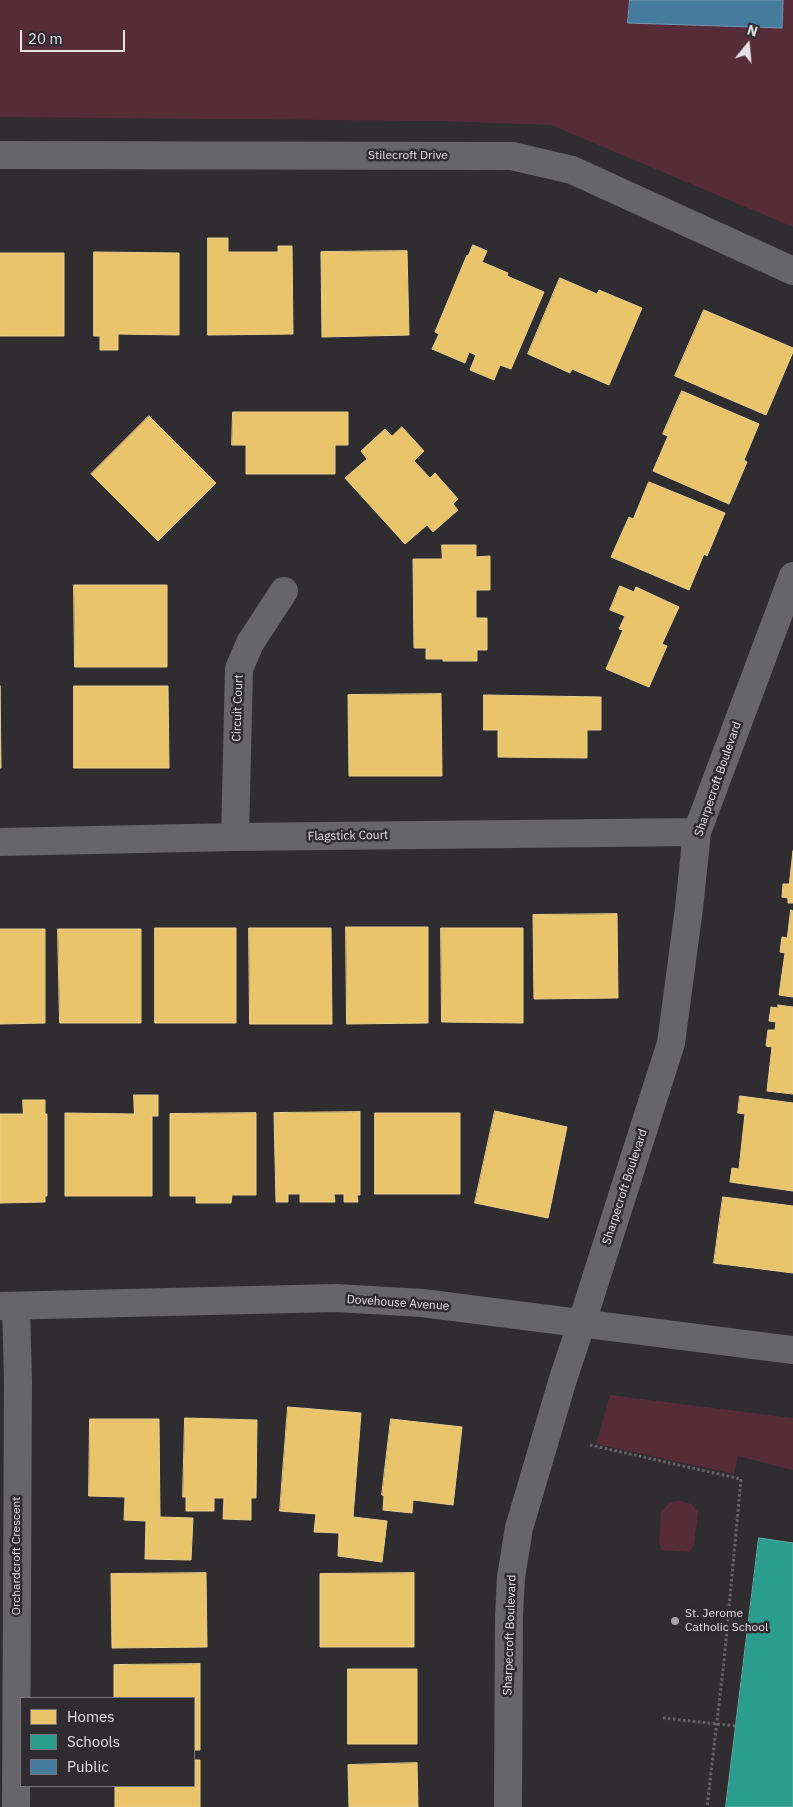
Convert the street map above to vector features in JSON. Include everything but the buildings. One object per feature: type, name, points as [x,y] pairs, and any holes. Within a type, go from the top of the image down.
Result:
[{"type":"street","name":"Stilecroft Drive","points":[[0,155],[512,156],[572,170],[793,271]]},
{"type":"street","name":"Sharpecroft Boulevard","points":[[508,1807],[508,1661],[511,1577],[520,1528],[562,1379],[671,1043],[697,832],[793,576]]},
{"type":"street","name":"Circuit Court","points":[[235,837],[239,669],[250,643],[284,591]]},
{"type":"street","name":"Flagstick Court","points":[[0,842],[235,837],[697,832]]},
{"type":"street","name":"Dovehouse Avenue","points":[[8,1306],[336,1298],[422,1303],[793,1350]]},
{"type":"street","name":"Orchardcroft Crescent","points":[[8,1306],[18,1381],[16,1807]]},
{"type":"path","points":[[590,1446],[741,1479],[706,1807]]},
{"type":"path","points":[[663,1718],[736,1726]]},
{"type":"shaded area","points":[[0,0],[793,0],[793,227],[551,125],[437,121],[0,117]]},
{"type":"shaded area","points":[[610,1395],[793,1418],[793,1470],[738,1456],[734,1474],[596,1444]]},
{"type":"shaded area","points":[[679,1501],[691,1504],[698,1512],[694,1545],[690,1552],[662,1550],[659,1543],[661,1512],[670,1502]]},
{"type":"place","name":"St. Jerome Catholic School","points":[[675,1621]]}]
